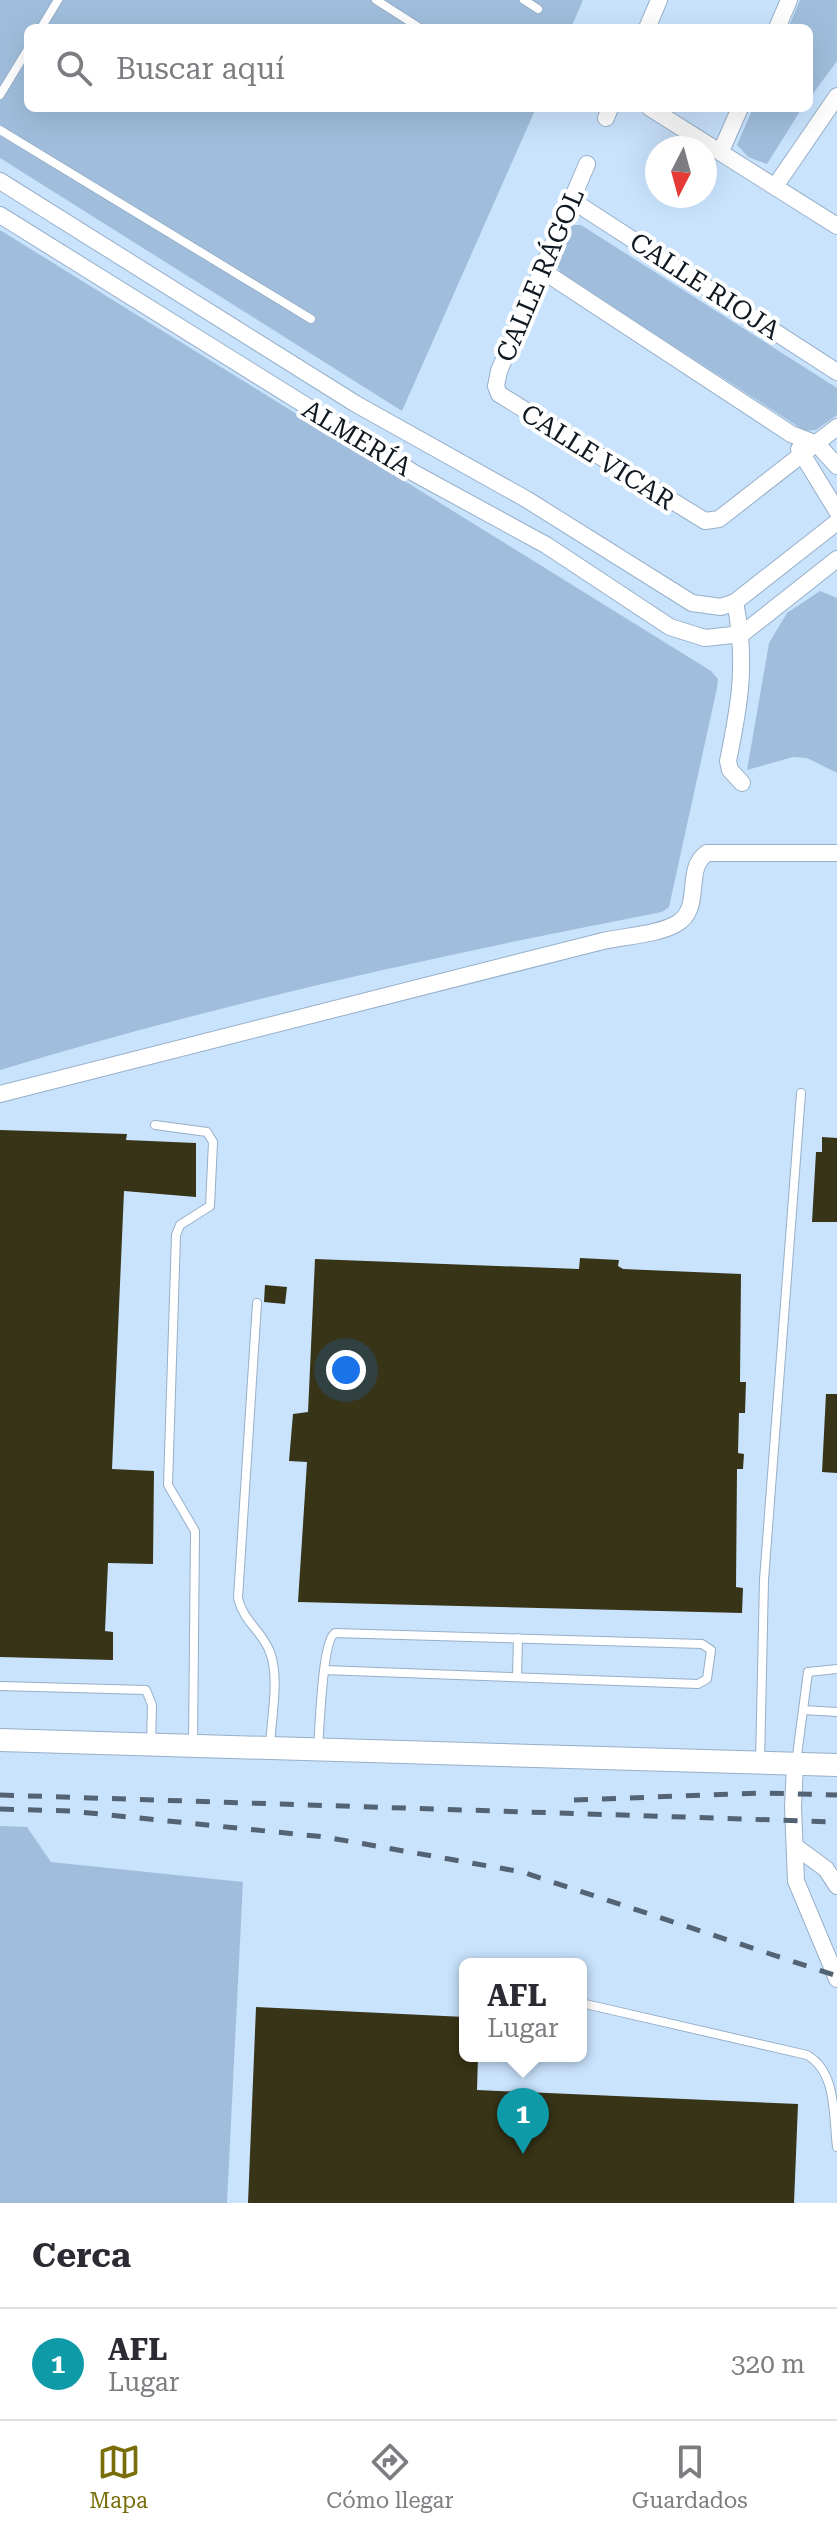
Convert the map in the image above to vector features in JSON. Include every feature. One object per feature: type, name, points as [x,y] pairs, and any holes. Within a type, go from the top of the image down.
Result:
[{"type":"street","points":[[649,24],[659,0]]},
{"type":"street","points":[[779,24],[789,0]]},
{"type":"street","points":[[776,185],[837,96]]},
{"type":"street","points":[[657,112],[837,226]]},
{"type":"street","points":[[721,151],[738,112]]},
{"type":"street","name":"CALLE RÁGOL","points":[[496,386],[499,371],[587,164]]},
{"type":"street","name":"ALMERÍA","points":[[0,181],[356,404],[526,499],[679,597],[705,607],[735,602]]},
{"type":"street","name":"CALLE RIOJA","points":[[573,201],[837,372]]},
{"type":"street","name":"ALMERÍA","points":[[0,215],[414,473],[503,519],[670,627],[686,634],[722,639],[742,634]]},
{"type":"street","points":[[70,260],[87,235]]},
{"type":"street","points":[[543,271],[791,434],[817,444],[837,466]]},
{"type":"street","name":"CALLE VICAR","points":[[496,386],[506,400],[705,521],[719,519],[803,456]]},
{"type":"street","points":[[339,427],[356,404]]},
{"type":"street","points":[[803,456],[837,427]]},
{"type":"street","points":[[791,434],[837,511]]},
{"type":"street","points":[[742,783],[728,761],[743,685],[742,634],[735,602],[837,522]]},
{"type":"street","points":[[742,634],[834,567]]},
{"type":"street","points":[[0,1094],[603,941],[670,927],[686,917],[696,868],[707,853],[837,853]]},
{"type":"street","points":[[0,1740],[837,1765]]},
{"type":"street","points":[[795,1764],[793,1807],[798,1891],[837,1979]]},
{"type":"street","points":[[796,1847],[826,1869],[837,1886]]},
{"type":"lane","points":[[43,24],[58,0]]},
{"type":"lane","points":[[376,0],[414,24]]},
{"type":"lane","points":[[524,0],[538,9]]},
{"type":"lane","points":[[0,95],[24,56]]},
{"type":"lane","points":[[0,130],[311,319]]},
{"type":"lane","points":[[760,1763],[764,1580],[801,1093]]},
{"type":"lane","points":[[155,1125],[207,1132],[213,1142],[210,1206],[180,1225],[175,1251],[168,1485],[195,1531],[193,1746]]},
{"type":"lane","points":[[257,1303],[238,1598],[246,1620],[262,1638],[272,1660],[270,1748]]},
{"type":"lane","points":[[317,1749],[324,1670],[328,1638],[335,1633],[702,1644],[709,1647],[711,1655],[707,1679],[698,1684],[324,1670]]},
{"type":"lane","points":[[517,1677],[518,1638]]},
{"type":"lane","points":[[795,1764],[808,1672],[837,1669]]},
{"type":"lane","points":[[0,1686],[146,1690],[152,1705],[151,1745]]},
{"type":"lane","points":[[803,1710],[837,1712]]},
{"type":"lane","points":[[587,2004],[807,2055],[818,2062],[829,2081],[837,2147]]},
{"type":"shaded area","points":[[0,0],[583,0],[573,24],[24,24],[24,112],[534,112],[402,411],[0,158]]},
{"type":"shaded area","points":[[800,0],[837,0],[837,61],[813,94],[813,24],[790,24]]},
{"type":"shaded area","points":[[751,112],[800,112],[767,164],[748,157],[737,145]]},
{"type":"shaded area","points":[[573,225],[581,225],[837,388],[837,415],[816,430],[805,431],[562,274],[556,265],[567,230]]},
{"type":"shaded area","points":[[0,230],[711,671],[718,679],[717,688],[669,907],[662,912],[412,963],[246,1002],[0,1070]]},
{"type":"shaded area","points":[[820,591],[837,598],[837,773],[807,758],[793,757],[747,770],[769,643],[787,613]]},
{"type":"shaded area","points":[[0,1826],[27,1827],[51,1862],[243,1882],[227,2203],[0,2203]]},
{"type":"building","points":[[0,1130],[127,1134],[126,1140],[196,1143],[196,1197],[124,1191],[112,1469],[154,1471],[153,1564],[108,1563],[105,1631],[113,1632],[113,1660],[0,1657]]},
{"type":"building","points":[[822,1137],[837,1138],[837,1222],[812,1222],[816,1152],[822,1152]]},
{"type":"building","points":[[580,1258],[619,1260],[618,1266],[623,1269],[741,1274],[740,1382],[746,1382],[745,1413],[739,1413],[738,1453],[744,1454],[743,1469],[737,1469],[736,1587],[743,1588],[742,1613],[298,1602],[307,1462],[289,1461],[293,1414],[308,1412],[315,1259],[579,1269]]},
{"type":"building","points":[[265,1285],[287,1287],[285,1304],[264,1302]]},
{"type":"building","points":[[826,1394],[837,1394],[837,1473],[822,1472]]},
{"type":"building","points":[[256,2007],[459,2017],[459,2062],[478,2062],[477,2090],[798,2104],[794,2203],[248,2203]]},
{"type":"railway","points":[[574,1800],[761,1793],[837,1795]]},
{"type":"railway","points":[[0,1795],[837,1822]]},
{"type":"railway","points":[[0,1809],[70,1811],[325,1837],[522,1872],[837,1976]]},
{"type":"place","name":"AFL","points":[[523,2154]]}]
